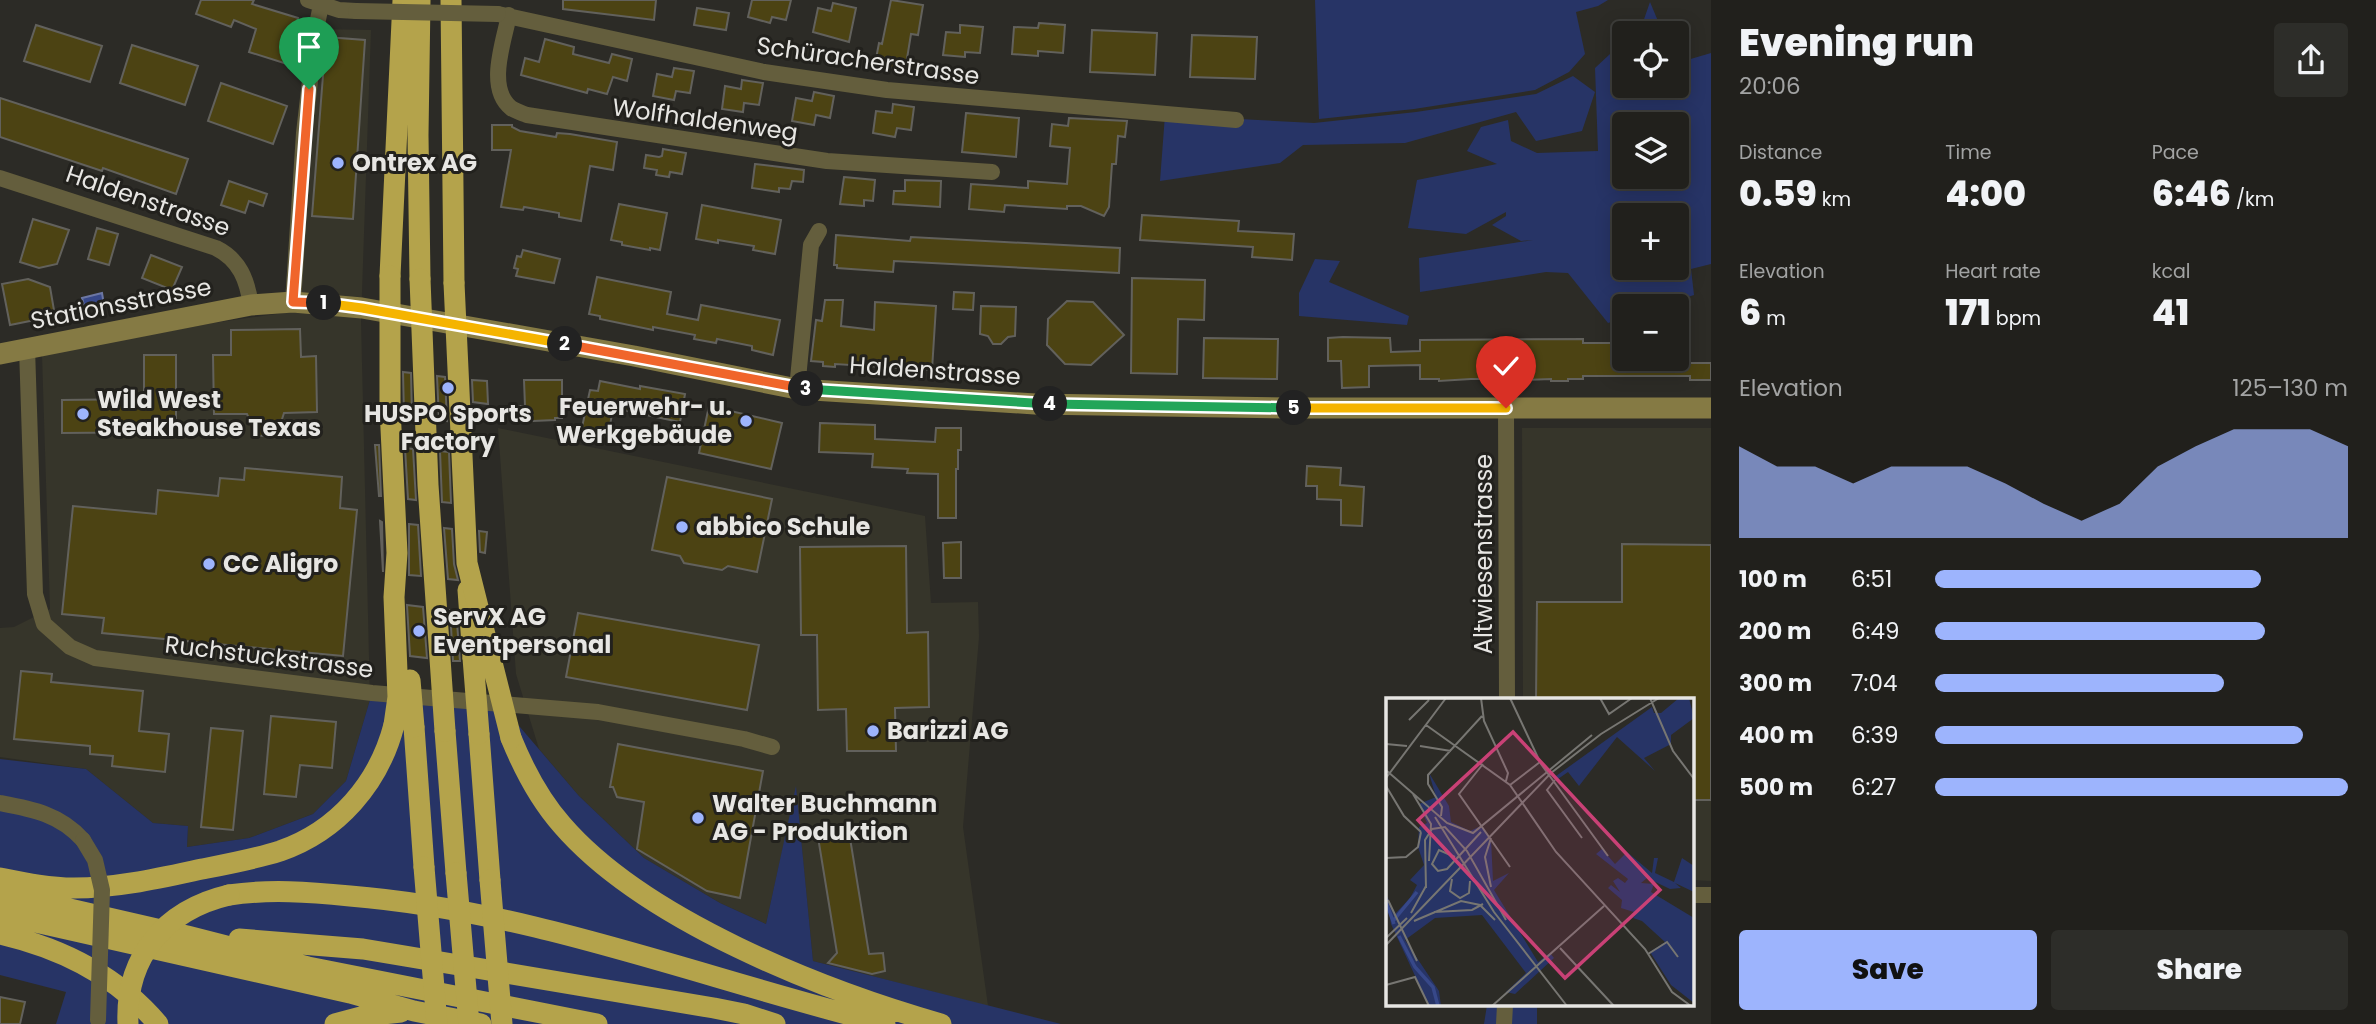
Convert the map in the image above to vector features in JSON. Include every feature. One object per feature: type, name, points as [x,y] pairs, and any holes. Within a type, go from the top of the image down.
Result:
[{"type":"highway","points":[[402,0],[390,276],[390,408],[397,553],[406,596],[404,726],[424,867],[437,1024]]},
{"type":"highway","points":[[420,0],[420,279],[428,485],[469,1024]]},
{"type":"highway","points":[[451,0],[454,283],[467,563],[502,1024]]},
{"type":"highway","points":[[467,563],[511,738],[537,791],[561,824],[592,855],[640,891],[713,933],[788,969],[871,1002],[942,1024]]},
{"type":"highway","points":[[0,878],[45,886],[113,886],[248,860],[288,847],[321,830],[352,803],[404,726]]},
{"type":"highway","points":[[128,1024],[132,982],[151,942],[168,924],[189,909],[229,895],[275,891],[396,900],[550,929],[737,985],[885,1024]]},
{"type":"highway","points":[[0,894],[187,936],[308,967],[597,1024]]},
{"type":"highway","points":[[0,914],[350,993],[414,1011],[481,1024]]},
{"type":"highway","points":[[0,934],[54,950],[92,968],[123,990],[158,1024]]},
{"type":"highway","points":[[187,936],[363,948],[766,1021]]},
{"type":"highway","points":[[335,1024],[365,1016],[414,1011]]},
{"type":"street","name":"Schüracherstrasse","points":[[315,3],[339,10],[356,11],[503,14],[764,72],[887,90],[1236,120]]},
{"type":"street","points":[[293,302],[304,133],[316,29],[315,3]]},
{"type":"street","name":"Wolfhaldenweg","points":[[503,14],[498,85],[511,108],[527,115],[827,162],[992,172]]},
{"type":"street","name":"Haldenstrasse","points":[[0,178],[226,253],[242,271],[251,305],[293,302],[362,308],[634,356],[797,389],[1035,404],[1288,408],[1711,408]]},
{"type":"street","points":[[797,389],[811,245],[819,231]]},
{"type":"street","name":"Stationsstrasse","points":[[0,354],[251,305]]},
{"type":"street","name":"Ruchstuckstrasse","points":[[27,348],[35,594],[44,624],[70,647],[95,658],[372,693],[598,712],[744,739],[772,747]]},
{"type":"street","name":"Altwiesenstrasse","points":[[1506,408],[1507,698]]},
{"type":"street","points":[[0,803],[55,817],[83,840],[95,860],[102,890],[98,1022]]},
{"type":"street","points":[[1504,1024],[1505,1006]]},
{"type":"shaded area","points":[[1315,0],[1608,0],[1598,6],[1576,12],[1585,54],[1569,72],[1535,90],[1414,109],[1319,119]]},
{"type":"shaded area","points":[[1650,2],[1658,21],[1643,21]]},
{"type":"shaded area","points":[[316,29],[371,30],[361,321],[370,700],[346,781],[313,814],[249,838],[187,847],[188,826],[153,823],[86,769],[0,757],[0,628],[14,627],[50,609],[42,355],[213,323],[297,311]]},
{"type":"shaded area","points":[[1612,52],[1612,98],[1689,98],[1689,59],[1711,53],[1711,264],[1691,269],[1694,295],[1612,294],[1612,322],[1608,323],[1568,273],[1546,272],[1420,292],[1419,258],[1533,240],[1521,241],[1492,225],[1506,216],[1506,212],[1466,234],[1408,228],[1417,180],[1497,164],[1467,151],[1481,127],[1508,120],[1511,141],[1537,153],[1598,151],[1595,68]]},
{"type":"shaded area","points":[[1573,76],[1595,92],[1582,131],[1536,141],[1516,112],[1405,143],[1303,145],[1280,163],[1160,181],[1165,115],[1314,123],[1416,112],[1536,94]]},
{"type":"shaded area","points":[[1315,259],[1340,261],[1329,282],[1409,316],[1407,325],[1299,316],[1299,293]]},
{"type":"shaded area","points":[[102,293],[104,305],[85,309],[82,298]]},
{"type":"shaded area","points":[[498,428],[925,516],[931,603],[978,602],[979,637],[963,827],[988,1006],[813,961],[796,789],[766,924],[720,903],[644,858],[579,796],[539,749],[516,674]]},
{"type":"shaded area","points":[[1522,428],[1711,428],[1711,881],[1694,880],[1694,698],[1523,698]]},
{"type":"shaded area","points":[[372,693],[502,706],[579,796],[644,858],[720,903],[766,924],[796,786],[813,961],[1061,1024],[56,1024],[66,992],[0,975],[0,759],[86,769],[153,823],[188,826],[187,847],[249,838],[313,814],[346,781]]},
{"type":"shaded area","points":[[1487,1006],[1537,1006],[1537,1024],[1484,1024]]},
{"type":"building","points":[[201,0],[254,0],[252,4],[298,18],[284,63],[249,52],[256,29],[234,20],[231,27],[196,14]]},
{"type":"building","points":[[563,0],[656,0],[654,20],[563,9]]},
{"type":"building","points":[[752,0],[791,0],[786,20],[772,17],[770,23],[748,17]]},
{"type":"building","points":[[891,0],[923,5],[918,35],[911,34],[905,71],[875,64]]},
{"type":"building","points":[[833,3],[856,8],[849,42],[813,32],[818,8],[831,11]]},
{"type":"building","points":[[697,8],[729,13],[726,30],[694,25]]},
{"type":"building","points":[[1039,23],[1065,25],[1063,53],[1038,51],[1038,56],[1012,54],[1014,27],[1038,28]]},
{"type":"building","points":[[36,25],[102,46],[90,82],[24,61]]},
{"type":"building","points":[[960,25],[983,27],[980,53],[965,52],[965,57],[943,55],[946,32],[960,33]]},
{"type":"building","points":[[1092,30],[1157,33],[1155,75],[1090,72]]},
{"type":"building","points":[[1192,35],[1257,37],[1255,79],[1190,77]]},
{"type":"building","points":[[326,37],[365,40],[353,219],[312,216]]},
{"type":"building","points":[[545,39],[574,47],[573,54],[609,63],[612,54],[632,59],[627,81],[613,77],[607,94],[588,89],[587,93],[521,75],[525,58],[539,62]]},
{"type":"building","points":[[132,45],[198,66],[185,105],[120,83]]},
{"type":"building","points":[[674,68],[694,71],[690,93],[676,91],[674,100],[653,96],[657,74],[672,77]]},
{"type":"building","points":[[742,80],[763,83],[759,105],[744,103],[743,112],[722,109],[725,86],[741,89]]},
{"type":"building","points":[[221,83],[287,106],[273,144],[208,121]]},
{"type":"building","points":[[814,92],[834,96],[830,118],[816,115],[814,125],[792,121],[796,98],[812,101]]},
{"type":"building","points":[[0,98],[188,159],[176,194],[103,168],[102,171],[0,137]]},
{"type":"building","points":[[893,104],[914,107],[911,130],[897,128],[895,137],[873,133],[876,111],[892,113]]},
{"type":"building","points":[[966,113],[1019,118],[1016,157],[962,152]]},
{"type":"building","points":[[1069,118],[1127,121],[1125,137],[1118,136],[1116,164],[1112,164],[1109,207],[1104,216],[1081,206],[1067,206],[1067,209],[1005,205],[1004,212],[969,209],[971,184],[1028,188],[1028,181],[1067,184],[1070,148],[1050,146],[1052,124],[1068,126]]},
{"type":"building","points":[[492,125],[512,125],[520,131],[556,137],[557,133],[570,134],[617,142],[613,170],[590,166],[581,221],[559,217],[559,213],[524,207],[523,210],[501,207],[511,150],[492,150]]},
{"type":"building","points":[[663,149],[686,153],[682,174],[670,172],[669,177],[656,175],[657,170],[644,168],[646,155],[662,156]]},
{"type":"building","points":[[755,164],[804,170],[803,182],[792,181],[790,189],[779,188],[779,192],[752,188]]},
{"type":"building","points":[[844,177],[875,180],[873,201],[864,200],[864,206],[840,204]]},
{"type":"building","points":[[905,180],[941,181],[940,207],[893,204],[894,191],[905,191]]},
{"type":"building","points":[[229,181],[267,194],[263,206],[249,201],[245,213],[221,205]]},
{"type":"building","points":[[619,204],[667,213],[660,250],[622,245],[622,242],[611,240]]},
{"type":"building","points":[[702,205],[781,220],[775,254],[753,250],[754,246],[696,239]]},
{"type":"building","points":[[1142,215],[1239,221],[1238,231],[1294,234],[1292,260],[1252,257],[1253,247],[1140,240]]},
{"type":"building","points":[[33,219],[69,230],[57,264],[39,268],[20,262]]},
{"type":"building","points":[[97,228],[118,234],[109,265],[88,259]]},
{"type":"building","points":[[836,235],[910,241],[911,237],[1120,248],[1119,273],[894,261],[893,272],[837,268],[837,265],[834,265]]},
{"type":"building","points":[[523,250],[560,259],[554,283],[516,276],[518,269],[514,268],[517,256],[521,257]]},
{"type":"building","points":[[151,255],[182,267],[172,290],[142,278]]},
{"type":"building","points":[[597,277],[671,292],[667,314],[698,320],[701,305],[780,320],[773,355],[752,350],[752,346],[717,339],[716,343],[694,339],[695,335],[600,319],[600,316],[589,314]]},
{"type":"building","points":[[1132,278],[1205,280],[1204,320],[1178,319],[1177,374],[1131,373]]},
{"type":"building","points":[[28,279],[50,287],[55,316],[10,325],[2,284]]},
{"type":"building","points":[[954,292],[974,293],[973,310],[953,309]]},
{"type":"building","points":[[825,300],[843,300],[841,326],[874,330],[875,302],[936,306],[932,370],[835,364],[835,367],[811,361],[816,320],[822,321]]},
{"type":"building","points":[[1067,301],[1093,302],[1124,335],[1091,365],[1065,364],[1047,345],[1048,319]]},
{"type":"building","points":[[981,306],[1016,307],[1015,336],[1008,337],[1001,344],[993,344],[988,336],[980,334]]},
{"type":"building","points":[[300,329],[301,357],[316,356],[317,412],[284,413],[277,435],[257,436],[247,414],[214,414],[213,355],[231,355],[231,330]]},
{"type":"building","points":[[1204,338],[1278,339],[1277,379],[1203,378]]},
{"type":"building","points":[[1328,338],[1390,338],[1391,352],[1420,351],[1420,340],[1583,339],[1583,343],[1612,343],[1612,371],[1689,371],[1689,363],[1711,363],[1711,380],[1690,380],[1690,376],[1583,376],[1583,379],[1568,381],[1439,381],[1420,379],[1420,365],[1369,366],[1369,387],[1342,388],[1341,361],[1328,361]]},
{"type":"building","points":[[144,355],[176,355],[176,432],[62,433],[62,400],[144,399]]},
{"type":"building","points":[[403,372],[411,373],[412,417],[404,416]]},
{"type":"building","points":[[437,376],[445,377],[447,421],[439,420]]},
{"type":"building","points":[[472,380],[487,381],[488,404],[473,402]]},
{"type":"building","points":[[524,380],[562,380],[562,418],[511,422],[510,406],[525,406]]},
{"type":"building","points":[[600,381],[685,394],[680,422],[613,408],[608,437],[581,432],[590,390],[598,391]]},
{"type":"building","points":[[709,406],[782,423],[771,469],[699,453]]},
{"type":"building","points":[[820,423],[875,425],[875,439],[935,442],[936,428],[961,428],[961,450],[958,450],[956,469],[956,518],[938,518],[938,474],[907,473],[908,469],[872,467],[873,454],[819,452]]},
{"type":"building","points":[[375,445],[379,445],[381,496],[379,496]]},
{"type":"building","points":[[405,448],[413,449],[416,500],[408,499]]},
{"type":"building","points":[[440,451],[449,452],[451,503],[442,502]]},
{"type":"building","points":[[1307,466],[1341,468],[1340,485],[1364,487],[1362,526],[1341,525],[1341,500],[1317,499],[1317,486],[1306,486]]},
{"type":"building","name":"CC Aligro","points":[[245,468],[342,477],[340,508],[357,510],[343,656],[102,633],[104,618],[62,614],[73,506],[156,514],[158,490],[218,496],[220,478],[244,480]]},
{"type":"building","points":[[667,477],[772,499],[757,572],[728,566],[722,570],[684,563],[680,556],[652,550]]},
{"type":"building","points":[[380,521],[382,522],[383,572]]},
{"type":"building","points":[[409,524],[418,525],[421,576],[409,575]]},
{"type":"building","points":[[444,528],[452,529],[454,564],[458,580],[448,579]]},
{"type":"building","points":[[479,531],[487,532],[485,553],[480,552]]},
{"type":"building","points":[[961,542],[961,578],[944,578],[943,543]]},
{"type":"building","points":[[1622,544],[1711,545],[1711,800],[1694,800],[1694,698],[1536,698],[1537,602],[1622,602]]},
{"type":"building","points":[[906,546],[907,633],[928,632],[929,707],[895,708],[896,751],[847,751],[846,709],[818,710],[817,635],[801,635],[800,547]]},
{"type":"building","points":[[407,605],[423,607],[427,658],[410,656]]},
{"type":"building","points":[[450,610],[456,610],[460,661],[453,661]]},
{"type":"building","points":[[578,613],[759,645],[747,710],[566,677]]},
{"type":"building","points":[[21,671],[52,674],[51,682],[143,691],[139,731],[169,734],[165,772],[112,766],[113,756],[90,754],[90,746],[14,739]]},
{"type":"building","points":[[271,716],[336,722],[332,768],[300,765],[296,797],[264,794]]},
{"type":"building","points":[[211,728],[243,731],[233,830],[201,827]]},
{"type":"building","name":"Walter Buchmann AG - Produktion","points":[[618,744],[763,771],[740,898],[707,891],[637,849],[644,802],[617,797],[613,787],[610,787]]},
{"type":"building","points":[[848,826],[869,954],[883,953],[885,971],[872,974],[828,963],[837,953],[817,831]]},
{"type":"building","points":[[0,997],[25,1002],[20,1024],[0,1024]]},
{"type":"place","name":"Ontrex AG","points":[[338,163]]},
{"type":"place","name":"HUSPO Sports Factory","points":[[448,388]]},
{"type":"place","name":"Wild West Steakhouse Texas","points":[[83,414]]},
{"type":"place","name":"Feuerwehr- u. Werkgebäude","points":[[746,421]]},
{"type":"place","name":"abbico Schule","points":[[682,527]]},
{"type":"place","name":"CC Aligro","points":[[209,564]]},
{"type":"place","name":"ServX AG Eventpersonal","points":[[419,631]]},
{"type":"place","name":"Barizzi AG","points":[[873,731]]},
{"type":"place","name":"Walter Buchmann AG - Produktion","points":[[698,818]]},
{"type":"route","points":[[309,89],[293,302],[362,308],[634,356],[797,389],[1035,404],[1506,408]]}]
